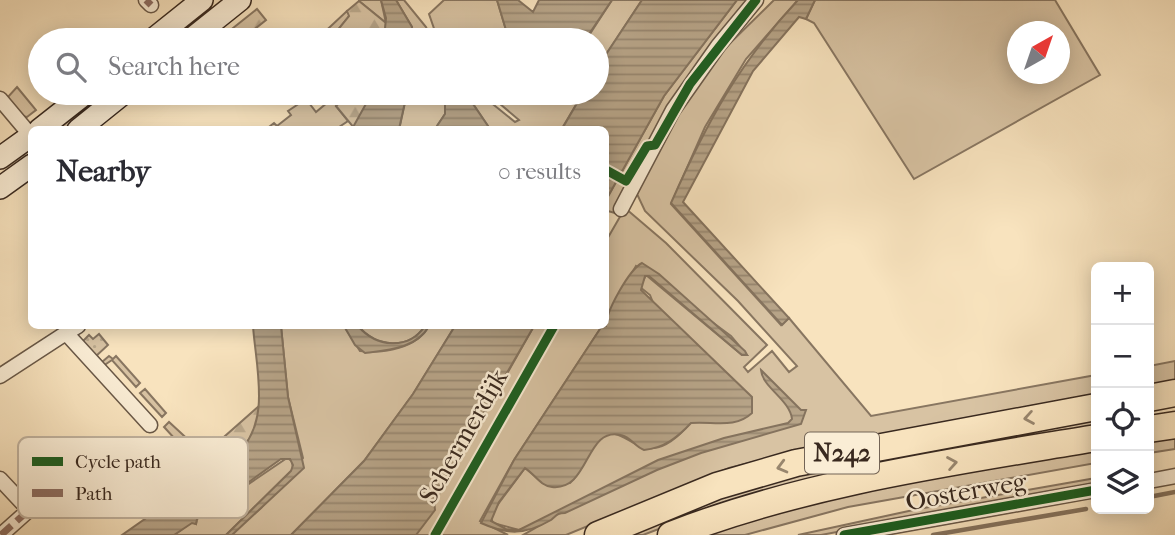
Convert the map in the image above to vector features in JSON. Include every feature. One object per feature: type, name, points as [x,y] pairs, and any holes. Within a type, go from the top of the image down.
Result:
[{"type":"highway","points":[[1154,397],[1175,393]]},
{"type":"highway","name":"N242","points":[[598,535],[717,486],[796,463],[1091,408]]},
{"type":"highway","points":[[1154,428],[1175,425]]},
{"type":"highway","name":"N242","points":[[671,535],[786,497],[876,477],[1091,439]]},
{"type":"street","points":[[167,28],[202,0]]},
{"type":"street","points":[[205,28],[240,0]]},
{"type":"street","points":[[621,209],[673,110],[718,46],[756,0]]},
{"type":"street","points":[[0,99],[28,132]]},
{"type":"street","points":[[44,126],[71,105]]},
{"type":"street","points":[[83,126],[109,105]]},
{"type":"street","points":[[0,158],[28,138]]},
{"type":"street","points":[[0,188],[28,168]]},
{"type":"street","points":[[0,376],[72,329],[150,425]]},
{"type":"street","points":[[1154,480],[1175,476]]},
{"type":"street","points":[[0,479],[18,498]]},
{"type":"street","name":"Oosterweg","points":[[844,535],[1091,492]]},
{"type":"street","points":[[1,535],[20,518]]},
{"type":"green space","points":[[381,0],[386,23],[359,1]]},
{"type":"green space","points":[[396,0],[404,0],[426,28],[412,27]]},
{"type":"green space","points":[[444,0],[497,0],[505,28],[434,28],[429,14]]},
{"type":"green space","points":[[612,0],[642,0],[609,50],[609,28],[594,28]]},
{"type":"green space","points":[[737,0],[751,0],[654,139],[645,144],[615,213],[609,211],[609,195],[664,96]]},
{"type":"green space","points":[[774,0],[798,0],[746,59],[705,127],[671,204],[781,325],[789,318],[871,416],[1091,376],[1091,399],[824,444],[729,468],[566,535],[523,535],[553,518],[519,530],[493,523],[490,515],[525,468],[544,484],[570,483],[601,438],[610,434],[619,435],[647,448],[660,447],[674,439],[691,422],[700,422],[650,295],[640,287],[646,275],[742,355],[747,355],[731,336],[636,266],[609,313],[609,236],[625,208],[666,243],[767,345],[744,367],[748,372],[772,351],[789,372],[797,366],[738,301],[645,211],[637,194],[683,98],[718,55]]},
{"type":"green space","points":[[815,0],[1055,0],[1068,21],[1007,21],[1007,84],[1070,84],[1070,25],[1100,75],[914,179],[814,23],[806,19]]},
{"type":"green space","points":[[359,1],[386,23],[385,28],[339,28],[349,16],[347,11]]},
{"type":"green space","points":[[257,9],[266,20],[256,28],[233,28]]},
{"type":"green space","points":[[347,11],[350,15],[339,28],[329,28]]},
{"type":"green space","points":[[17,87],[28,100],[28,105],[36,110],[27,117],[22,116],[7,98]]},
{"type":"green space","points":[[77,105],[102,105],[75,126],[60,126],[56,121]]},
{"type":"green space","points":[[297,105],[311,105],[316,112],[324,105],[337,105],[348,121],[340,126],[277,126],[291,115],[288,111]]},
{"type":"green space","points":[[337,105],[366,105],[355,126]]},
{"type":"green space","points":[[404,105],[445,105],[445,114],[437,126],[400,126]]},
{"type":"green space","points":[[474,105],[494,105],[515,122],[519,120],[501,105],[576,105],[563,126],[488,126]]},
{"type":"green space","points":[[281,329],[346,329],[360,351],[369,352],[399,348],[417,340],[427,329],[453,329],[413,394],[364,461],[291,535],[228,535],[261,508],[303,458],[288,397]]},
{"type":"green space","points":[[361,329],[422,329],[410,340],[401,343],[383,342]]},
{"type":"green space","points":[[532,329],[549,329],[431,535],[416,535]]},
{"type":"green space","points":[[556,329],[600,329],[514,460],[480,521],[508,535],[440,535]]},
{"type":"green space","points":[[99,334],[108,345],[95,357],[82,342],[89,335],[93,339]]},
{"type":"green space","points":[[109,356],[113,359],[116,356],[140,383],[136,387],[112,360],[103,366],[95,360],[98,357],[102,362]]},
{"type":"green space","points":[[1175,361],[1175,384],[1154,388],[1154,365]]},
{"type":"green space","points":[[145,389],[166,413],[162,417],[140,393]]},
{"type":"green space","points":[[259,406],[258,419],[248,440],[248,437],[224,437]]},
{"type":"green space","points":[[1091,415],[1091,429],[722,505],[643,535],[614,535],[750,483]]},
{"type":"green space","points":[[169,422],[185,437],[173,437],[164,427]]},
{"type":"green space","points":[[1175,434],[1175,449],[1154,452],[1154,438]]},
{"type":"green space","points":[[1091,449],[1091,464],[848,507],[745,535],[703,535],[844,494]]},
{"type":"green space","points":[[287,458],[292,461],[293,469],[248,513],[248,484]]},
{"type":"green space","points":[[1091,479],[1091,484],[821,535],[798,535],[918,509]]},
{"type":"green space","points":[[243,518],[226,535],[174,535],[192,522],[196,524],[197,519]]},
{"type":"shaded area","points":[[381,0],[396,0],[412,28],[385,28],[386,18]]},
{"type":"shaded area","points":[[497,0],[518,0],[533,12],[539,0],[612,0],[593,28],[505,28]]},
{"type":"shaded area","points":[[642,0],[737,0],[664,96],[609,195],[609,126],[564,126],[576,105],[609,105],[609,50]]},
{"type":"shaded area","points":[[798,0],[815,0],[806,19],[799,17],[753,71],[683,202],[789,318],[782,325],[671,203],[725,96],[758,48]]},
{"type":"shaded area","points":[[365,105],[404,105],[400,126],[354,126]]},
{"type":"shaded area","points":[[445,105],[474,105],[488,126],[437,126],[445,114]]},
{"type":"shaded area","points":[[642,263],[659,274],[745,351],[747,355],[742,355],[649,276],[645,276],[641,290],[752,397],[752,413],[731,423],[691,423],[670,441],[644,450],[624,436],[609,435],[600,440],[574,479],[564,486],[548,486],[525,468],[499,502],[491,521],[506,529],[519,530],[658,460],[724,438],[788,423],[792,419],[790,412],[766,382],[761,370],[801,410],[806,410],[801,424],[701,453],[657,470],[525,531],[500,530],[481,523],[514,460],[600,329],[609,329],[610,311],[619,292]]},
{"type":"shaded area","points":[[253,329],[281,329],[288,397],[304,468],[232,535],[226,535],[243,518],[248,518],[248,513],[291,471],[293,465],[290,459],[281,459],[248,483],[248,440],[258,411]]},
{"type":"shaded area","points":[[346,329],[361,329],[383,342],[401,343],[410,340],[422,329],[427,329],[417,339],[393,349],[365,353],[355,345]]},
{"type":"shaded area","points":[[453,329],[532,329],[434,499],[435,510],[416,535],[291,535],[364,461],[413,394]]},
{"type":"shaded area","points":[[146,518],[198,518],[196,524],[192,523],[174,535],[122,535]]},
{"type":"waterway","points":[[1154,496],[1175,492]]},
{"type":"waterway","points":[[933,535],[1086,509]]},
{"type":"marked path","points":[[146,0],[151,5]]},
{"type":"marked path","points":[[1,535],[20,518]]},
{"type":"cycle path","points":[[609,172],[626,181],[647,146],[655,145],[690,84],[756,0]]},
{"type":"cycle path","name":"Schermerdijk","points":[[435,535],[552,329]]},
{"type":"cycle path","points":[[844,535],[1091,491]]}]
